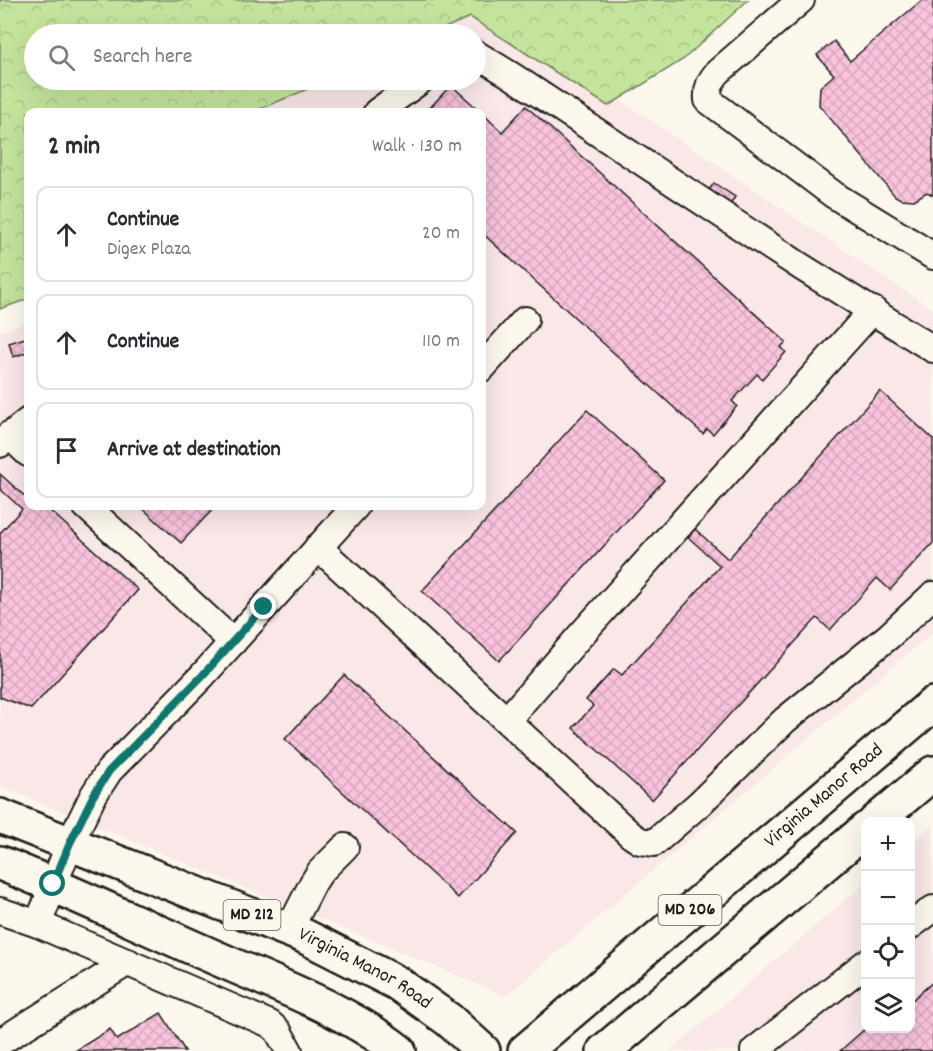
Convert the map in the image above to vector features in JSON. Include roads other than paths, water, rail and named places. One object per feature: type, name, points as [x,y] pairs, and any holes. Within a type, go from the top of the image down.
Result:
[{"type":"main road","name":"Virginia Manor Road","points":[[525,1051],[933,704]]},
{"type":"main road","points":[[881,817],[933,773]]},
{"type":"main road","name":"Virginia Manor Road","points":[[0,816],[289,930],[342,954],[397,983],[449,1020],[483,1051]]},
{"type":"main road","name":"MD 206","points":[[604,1051],[861,833]]},
{"type":"main road","name":"MD 212","points":[[0,863],[53,884],[222,961],[299,993],[355,1022],[399,1051]]},
{"type":"street","points":[[801,0],[718,72],[710,81],[707,90],[708,100],[834,195],[933,256]]},
{"type":"street","points":[[486,60],[532,88],[800,266],[933,349]]},
{"type":"street","points":[[383,108],[408,90]]},
{"type":"street","points":[[507,720],[873,310]]},
{"type":"street","points":[[486,364],[525,320]]},
{"type":"street","points":[[12,433],[24,448]]},
{"type":"street","points":[[90,510],[233,642]]},
{"type":"street","points":[[38,924],[70,843],[93,796],[109,771],[233,642],[352,510]]},
{"type":"street","points":[[318,548],[631,835],[640,841],[654,843],[700,803],[785,720],[889,636],[933,594]]},
{"type":"street","points":[[289,930],[320,872],[345,847]]},
{"type":"street","points":[[911,925],[933,909]]},
{"type":"street","points":[[0,911],[38,924],[270,1024],[278,1031],[290,1051]]},
{"type":"street","points":[[0,1042],[128,962]]},
{"type":"street","points":[[760,1049],[861,967]]}]
